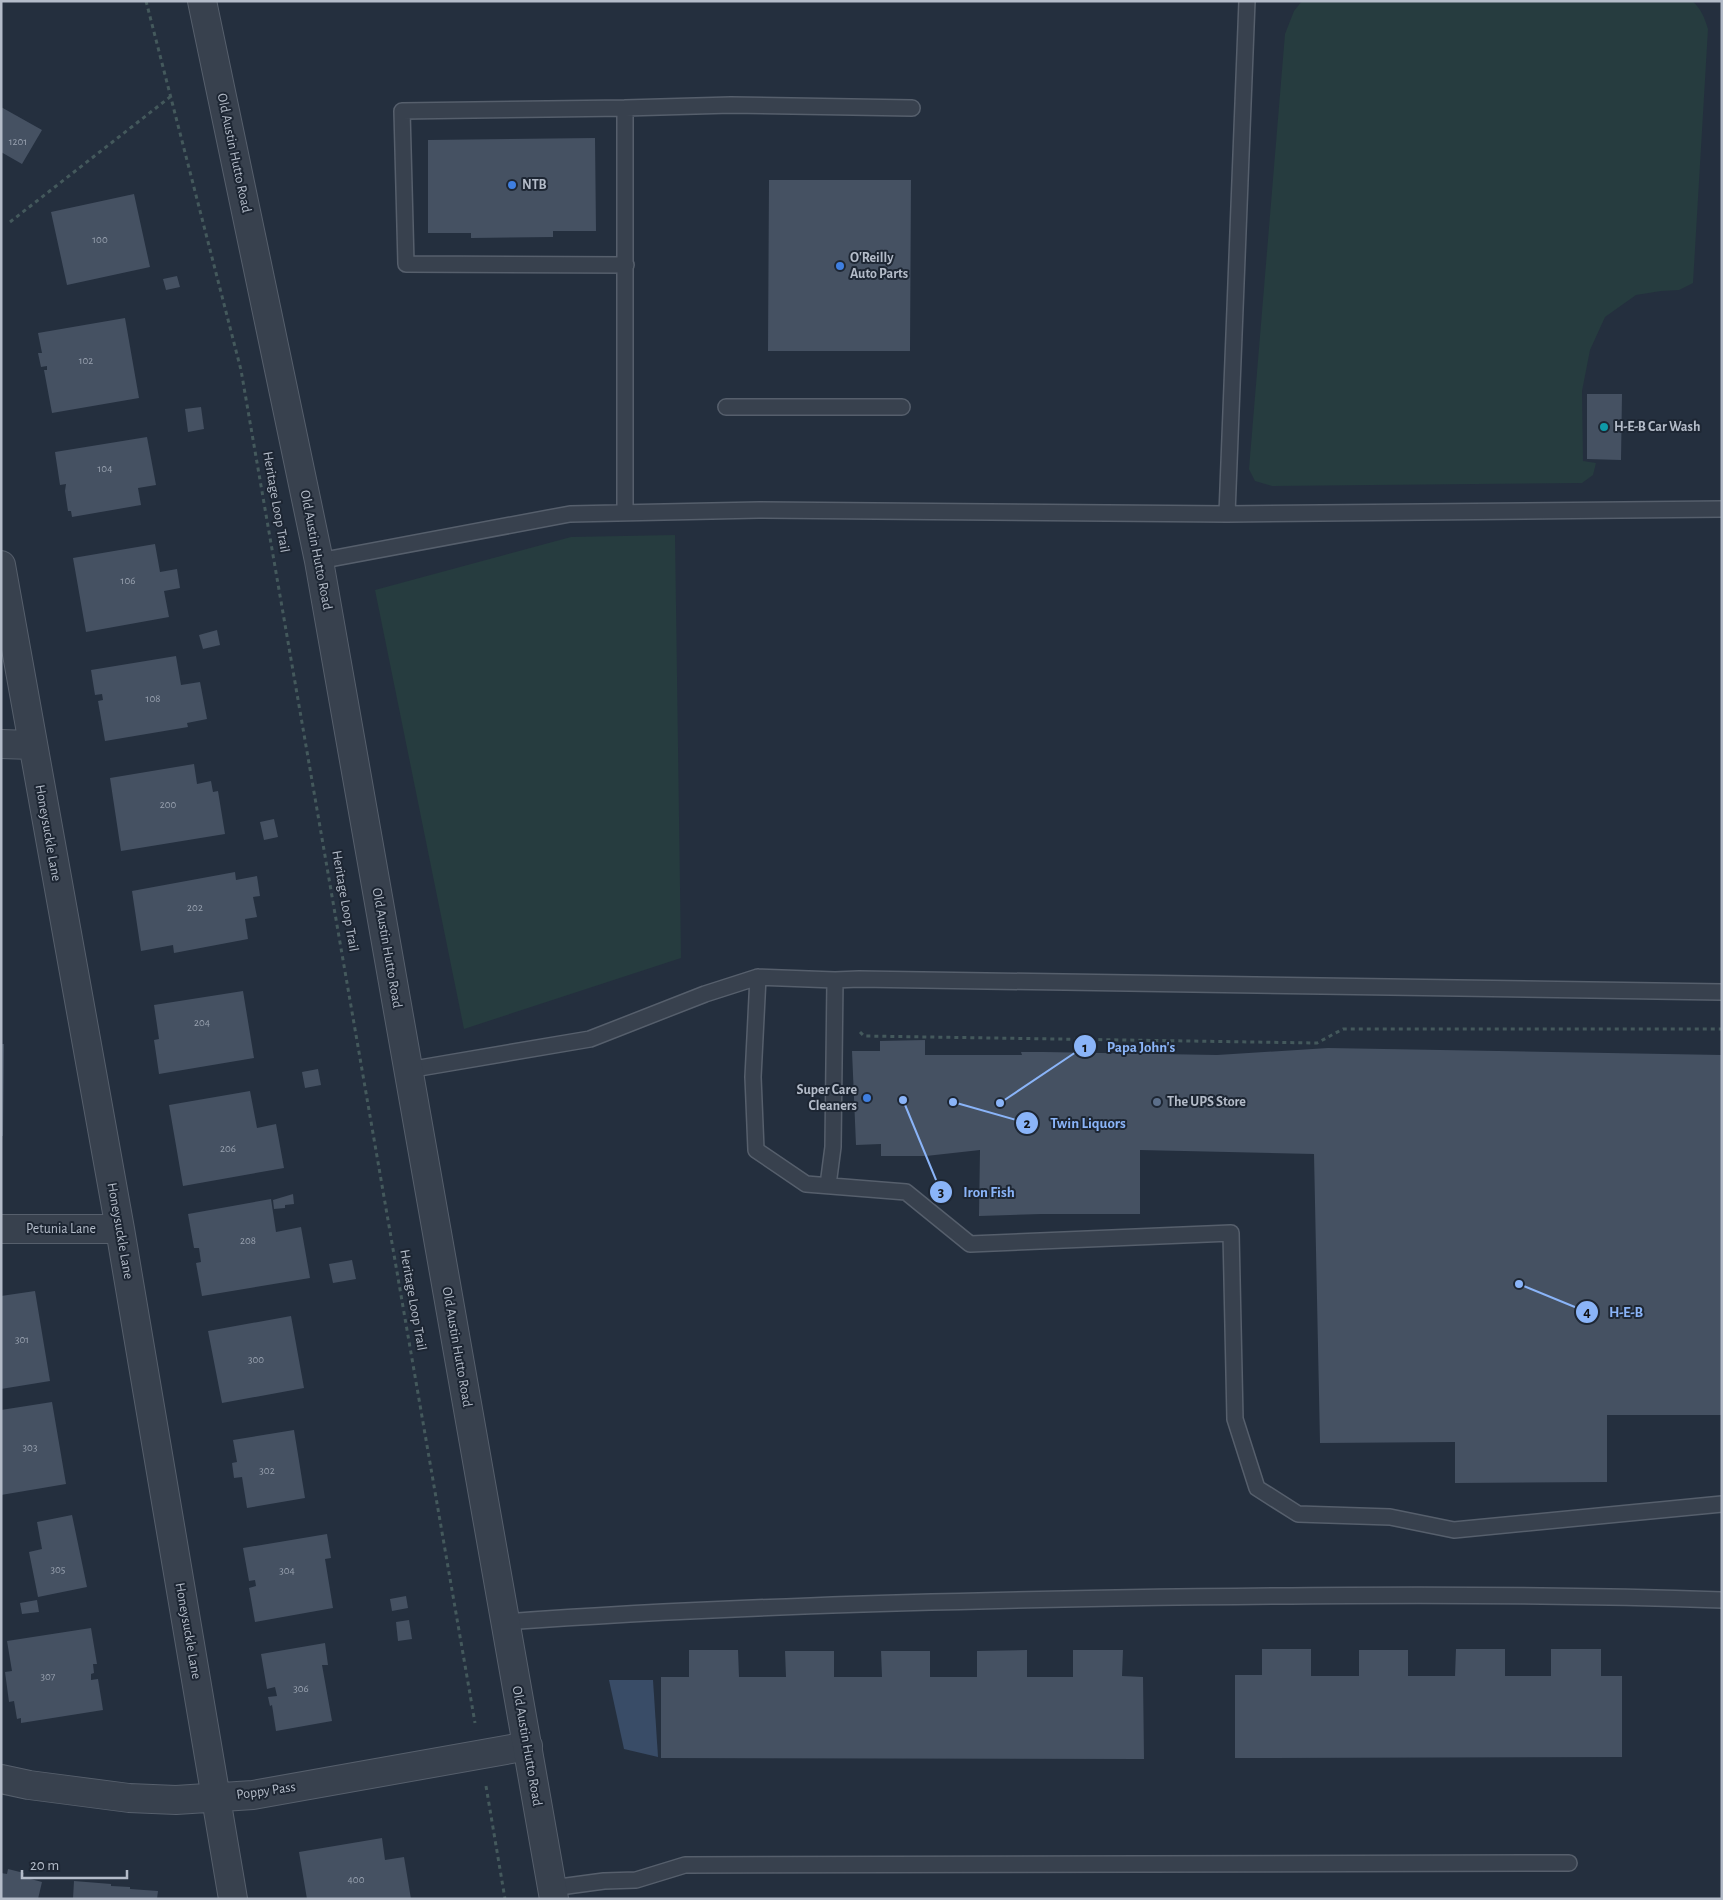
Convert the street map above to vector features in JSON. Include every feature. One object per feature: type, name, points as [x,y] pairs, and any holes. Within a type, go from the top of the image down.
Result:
[{"type":"street","name":"Old Austin Hutto Road","points":[[202,1],[319,561],[553,1893]]},
{"type":"street","name":"Honeysuckle Lane","points":[[1,565],[120,1229],[233,1899]]},
{"type":"street","points":[[1,744],[32,744]]},
{"type":"street","name":"Petunia Lane","points":[[1,1229],[120,1229]]},
{"type":"street","name":"Poppy Pass","points":[[1,1778],[29,1785],[129,1798],[176,1800],[253,1795],[528,1746]]},
{"type":"lane","points":[[1227,514],[1247,1]]},
{"type":"lane","points":[[626,265],[406,264],[402,111],[731,105],[912,108]]},
{"type":"lane","points":[[625,108],[625,513]]},
{"type":"lane","points":[[726,407],[902,407]]},
{"type":"lane","points":[[319,561],[570,514],[768,510],[1227,514],[1722,509]]},
{"type":"lane","points":[[408,1070],[590,1039],[705,994],[758,977],[835,980],[1722,992]]},
{"type":"lane","points":[[758,977],[753,1078],[756,1150],[806,1184],[906,1192],[970,1244],[1231,1233],[1235,1419],[1257,1488],[1298,1514],[1390,1517],[1454,1530],[1722,1504]]},
{"type":"lane","points":[[828,1185],[833,1147],[835,980]]},
{"type":"lane","points":[[505,1622],[933,1601],[1266,1596],[1584,1595],[1722,1600]]},
{"type":"lane","points":[[553,1893],[604,1882],[636,1880],[685,1865],[1569,1863]]},
{"type":"path","name":"Heritage Loop Trail","points":[[146,1],[241,370],[473,1713]]},
{"type":"path","points":[[10,222],[170,97]]},
{"type":"path","points":[[858,1030],[864,1036],[1317,1043],[1343,1029],[1722,1030]]},
{"type":"path","points":[[488,1800],[505,1899]]},
{"type":"green space","points":[[1302,1],[1692,1],[1700,10],[1708,29],[1693,283],[1679,290],[1636,295],[1605,317],[1590,350],[1582,391],[1583,461],[1596,463],[1593,475],[1582,483],[1272,486],[1255,481],[1249,469],[1285,34],[1294,11]]},
{"type":"green space","points":[[675,535],[681,958],[464,1029],[375,590],[571,537]]},
{"type":"water","points":[[609,1680],[653,1680],[658,1757],[624,1749]]},
{"type":"building","points":[[1,107],[42,130],[22,164],[1,152]]},
{"type":"building","name":"NTB","points":[[595,138],[596,231],[553,231],[553,237],[471,238],[471,233],[428,233],[428,140]]},
{"type":"building","name":"O'Reilly Auto Parts","points":[[769,180],[911,180],[910,351],[768,351]]},
{"type":"building","points":[[134,194],[150,267],[67,285],[51,212]]},
{"type":"building","points":[[177,276],[180,287],[166,290],[163,279]]},
{"type":"building","points":[[125,318],[139,398],[52,413],[44,370],[47,370],[47,366],[41,367],[38,353],[42,353],[38,333]]},
{"type":"building","name":"H-E-B Car Wash","points":[[1587,394],[1622,394],[1621,460],[1587,459]]},
{"type":"building","points":[[201,407],[204,429],[188,432],[185,409]]},
{"type":"building","points":[[147,437],[156,485],[138,488],[141,505],[72,517],[71,511],[68,511],[65,491],[66,484],[60,485],[55,452]]},
{"type":"building","points":[[155,544],[160,572],[177,569],[180,588],[164,591],[169,617],[86,632],[73,558]]},
{"type":"building","points":[[217,630],[220,645],[203,649],[199,635]]},
{"type":"building","points":[[176,656],[181,685],[200,682],[207,719],[187,723],[188,727],[105,741],[98,701],[103,700],[102,694],[95,695],[91,670]]},
{"type":"building","points":[[194,764],[197,784],[211,781],[213,792],[218,791],[225,834],[121,851],[110,778]]},
{"type":"building","points":[[274,819],[278,837],[264,840],[260,822]]},
{"type":"building","points":[[235,872],[236,880],[257,876],[260,896],[253,897],[257,917],[245,919],[248,939],[174,953],[173,945],[141,951],[132,891]]},
{"type":"building","points":[[243,991],[254,1058],[159,1074],[154,1040],[159,1039],[154,1005]]},
{"type":"building","points":[[925,1040],[925,1055],[1022,1055],[1021,1052],[1044,1052],[1217,1055],[1328,1048],[1722,1055],[1722,1415],[1607,1415],[1607,1482],[1455,1483],[1455,1442],[1320,1443],[1314,1154],[1140,1150],[1140,1214],[979,1216],[980,1150],[926,1156],[881,1156],[881,1144],[856,1145],[852,1051],[880,1051],[880,1041]]},
{"type":"building","points":[[1,1044],[4,1044],[3,1136],[1,1136]]},
{"type":"building","points":[[318,1069],[321,1085],[305,1088],[302,1072]]},
{"type":"building","points":[[250,1091],[257,1128],[276,1124],[284,1168],[183,1186],[169,1105]]},
{"type":"building","points":[[293,1194],[294,1204],[285,1205],[285,1208],[274,1209],[273,1200]]},
{"type":"building","points":[[271,1199],[276,1232],[301,1227],[310,1278],[202,1296],[196,1263],[201,1262],[199,1248],[194,1248],[188,1214]]},
{"type":"building","points":[[352,1260],[356,1279],[333,1283],[329,1264]]},
{"type":"building","points":[[35,1291],[50,1381],[1,1389],[1,1296]]},
{"type":"building","points":[[291,1316],[304,1388],[222,1403],[208,1331]]},
{"type":"building","points":[[52,1402],[66,1484],[1,1495],[1,1410]]},
{"type":"building","points":[[294,1430],[305,1498],[247,1508],[242,1477],[234,1478],[232,1463],[237,1462],[233,1440]]},
{"type":"building","points":[[72,1515],[87,1587],[38,1597],[29,1552],[42,1549],[37,1522]]},
{"type":"building","points":[[327,1534],[331,1558],[325,1559],[333,1608],[255,1622],[249,1588],[256,1586],[255,1580],[249,1581],[243,1548]]},
{"type":"building","points":[[406,1596],[408,1608],[392,1611],[390,1599]]},
{"type":"building","points":[[37,1600],[39,1612],[22,1614],[20,1603]]},
{"type":"building","points":[[409,1620],[412,1639],[398,1641],[396,1622]]},
{"type":"building","points":[[91,1628],[97,1664],[93,1664],[94,1673],[91,1674],[91,1680],[98,1679],[103,1710],[21,1723],[21,1718],[17,1719],[14,1701],[9,1702],[5,1672],[12,1671],[7,1641]]},
{"type":"building","points":[[325,1643],[328,1665],[322,1665],[332,1721],[276,1731],[272,1705],[270,1706],[268,1697],[277,1696],[275,1687],[267,1689],[261,1654]]},
{"type":"building","points":[[1262,1649],[1311,1649],[1311,1676],[1359,1676],[1359,1650],[1408,1650],[1408,1676],[1455,1676],[1456,1649],[1505,1649],[1505,1676],[1551,1676],[1551,1649],[1601,1649],[1601,1676],[1622,1676],[1622,1757],[1235,1758],[1235,1675],[1262,1675]]},
{"type":"building","points":[[689,1650],[738,1650],[739,1677],[786,1677],[785,1651],[834,1651],[834,1677],[882,1677],[881,1651],[930,1651],[930,1677],[977,1677],[977,1651],[1027,1650],[1027,1677],[1073,1677],[1073,1650],[1123,1650],[1122,1676],[1143,1677],[1144,1759],[661,1758],[661,1677],[689,1677]]},
{"type":"building","points":[[382,1838],[385,1860],[404,1857],[411,1899],[307,1899],[299,1852]]},
{"type":"building","points":[[8,1869],[24,1873],[23,1877],[42,1882],[38,1899],[1,1899],[1,1873],[7,1874]]},
{"type":"building","points":[[74,1881],[158,1891],[157,1899],[73,1899]]},
{"type":"place","name":"NTB","points":[[512,185]]},
{"type":"place","name":"O'Reilly Auto Parts","points":[[840,266]]},
{"type":"place","name":"H-E-B Car Wash","points":[[1604,427]]},
{"type":"place","name":"Super Care Cleaners","points":[[867,1098]]},
{"type":"place","name":"Iron Fish","points":[[903,1100]]},
{"type":"place","name":"Twin Liquors","points":[[953,1102]]},
{"type":"place","name":"The UPS Store","points":[[1157,1102]]},
{"type":"place","name":"Papa John's","points":[[1000,1103]]},
{"type":"place","name":"H-E-B","points":[[1519,1284]]}]
